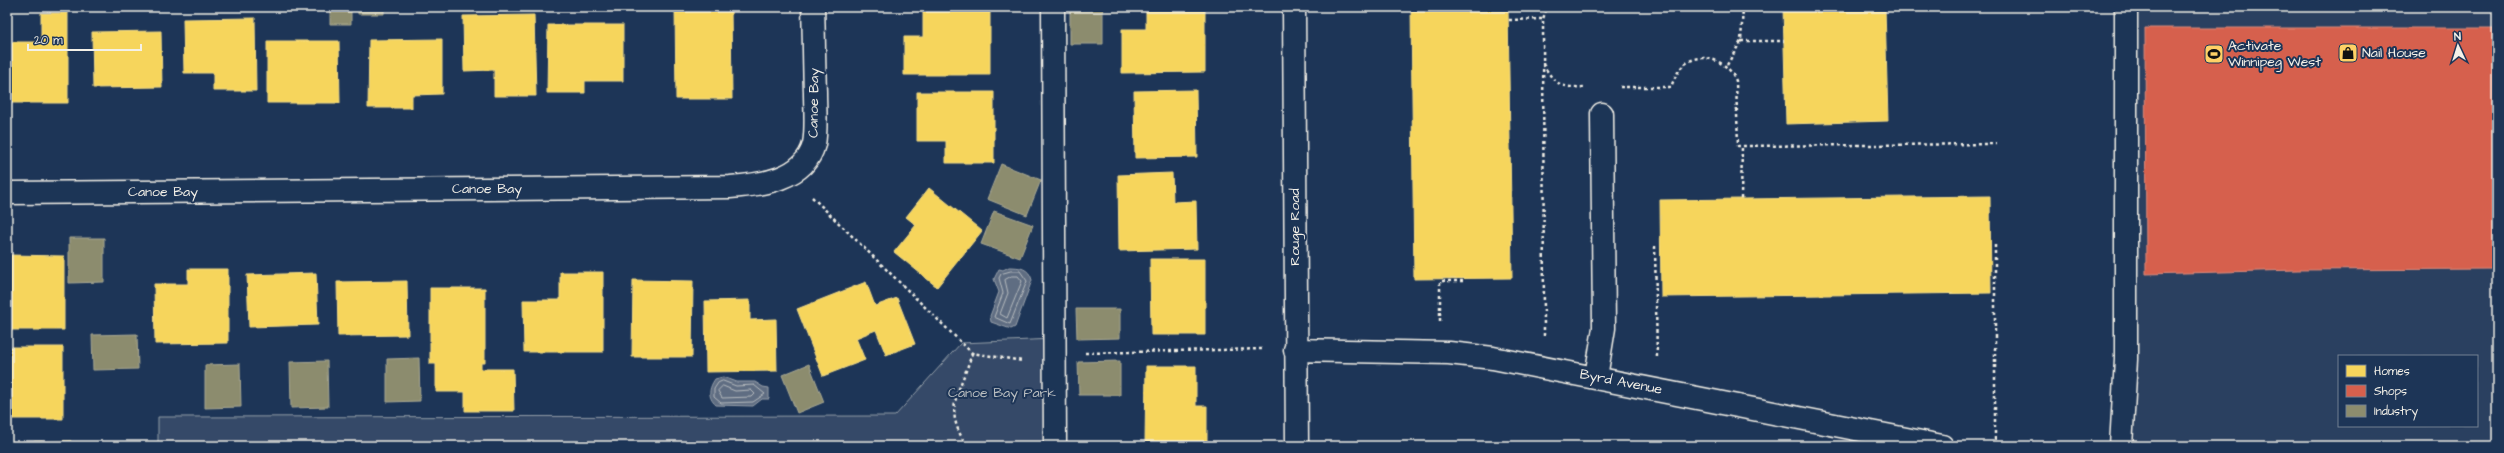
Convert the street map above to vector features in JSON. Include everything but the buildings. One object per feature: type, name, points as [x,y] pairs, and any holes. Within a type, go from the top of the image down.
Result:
[{"type":"street","name":"Canoe Bay","points":[[7,193],[730,187],[764,184],[789,174],[798,168],[813,145],[816,125],[813,7]]},
{"type":"street","points":[[1053,7],[1056,446]]},
{"type":"street","name":"Rouge Road","points":[[1294,7],[1295,350],[1297,446]]},
{"type":"street","points":[[2121,446],[2126,359],[2126,7]]},
{"type":"street","points":[[1596,377],[1604,328],[1602,114]]},
{"type":"street","name":"Byrd Avenue","points":[[1295,350],[1441,353],[1493,358],[1942,446]]},
{"type":"path","points":[[1544,367],[1543,19],[1547,7]]},
{"type":"path","points":[[1727,65],[1741,41],[1742,7]]},
{"type":"path","points":[[1509,20],[1543,19]]},
{"type":"path","points":[[1741,41],[1784,41]]},
{"type":"path","points":[[1616,87],[1671,87],[1684,65],[1694,59],[1716,60],[1727,65],[1733,72],[1736,81],[1738,146],[1997,144]]},
{"type":"path","points":[[1543,64],[1549,74],[1561,86],[1593,87]]},
{"type":"path","points":[[1741,199],[1742,146]]},
{"type":"path","points":[[789,174],[972,353],[1023,361],[1055,354],[1255,349],[1295,350]]},
{"type":"path","points":[[1995,244],[1995,446]]},
{"type":"path","points":[[1655,246],[1657,389]]},
{"type":"path","points":[[1441,353],[1440,281],[1462,281]]},
{"type":"path","points":[[967,446],[956,429],[954,397],[966,374],[972,353]]},
{"type":"shaded area","points":[[2126,7],[2497,7],[2497,446],[2121,446]]},
{"type":"green space","name":"Canoe Bay Park","points":[[1055,339],[1055,446],[158,446],[158,417],[895,416],[961,343]]},
{"type":"water","points":[[1009,267],[1024,269],[1029,273],[1032,280],[1015,327],[1011,329],[991,322],[990,316],[999,292],[994,279],[999,269],[1003,270]]},
{"type":"water","points":[[723,377],[737,382],[755,382],[763,387],[769,388],[769,399],[762,399],[753,406],[716,405],[711,399],[710,389],[715,379]]},
{"type":"place","name":"Nail House","points":[[2348,53]]},
{"type":"place","name":"Activate Winnipeg West","points":[[2214,54]]}]
